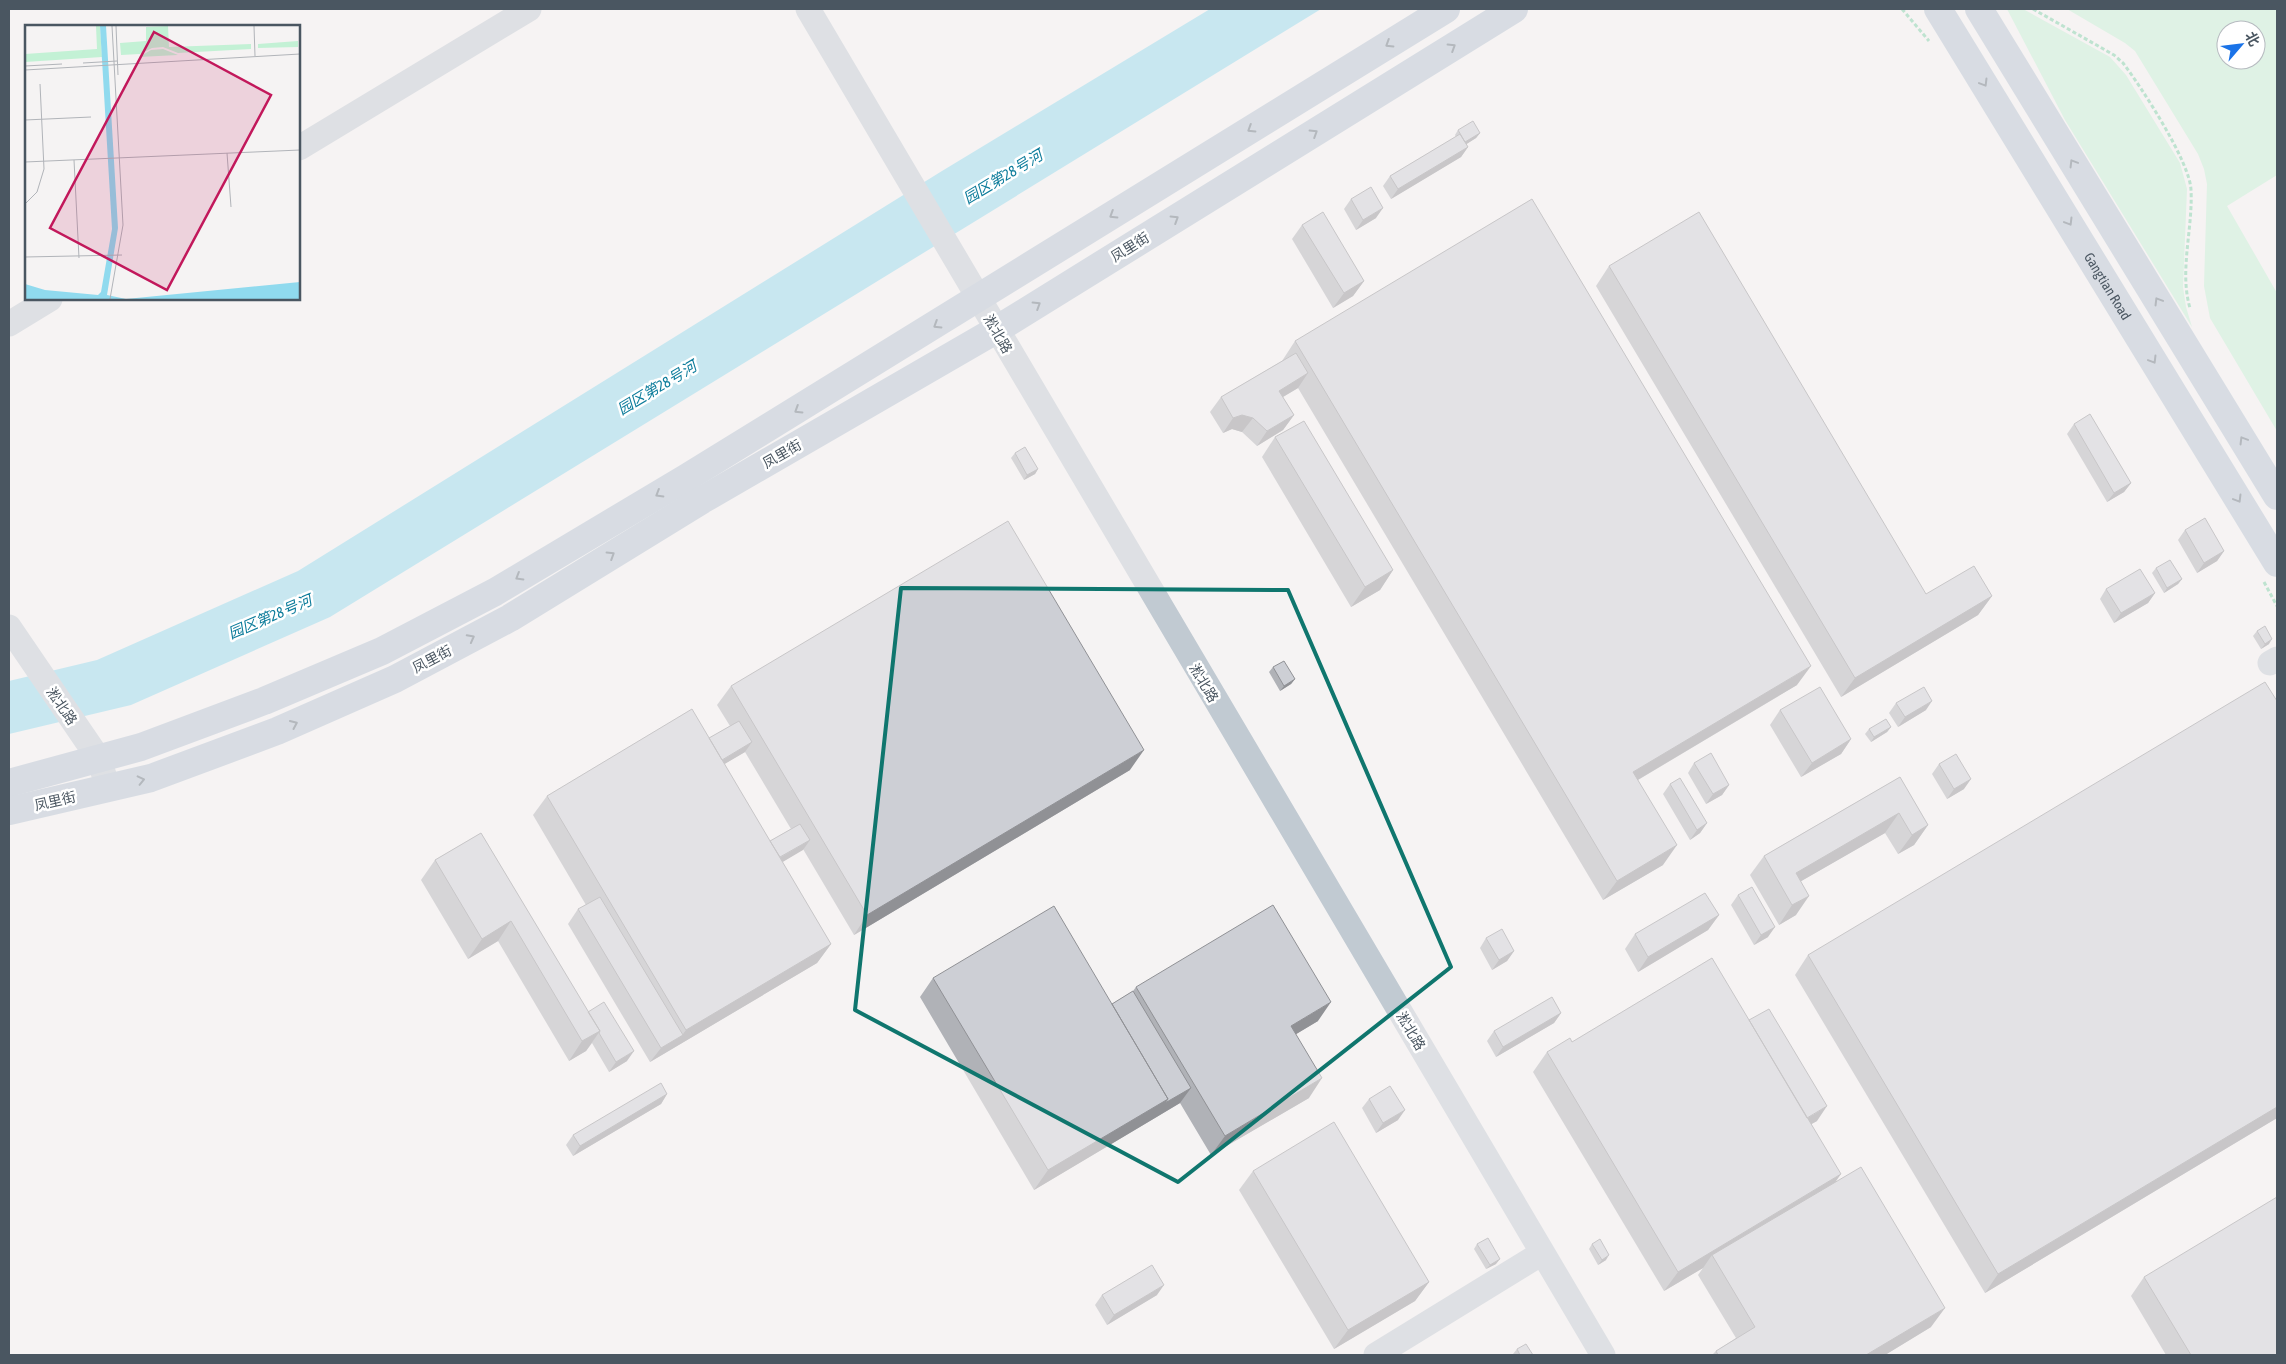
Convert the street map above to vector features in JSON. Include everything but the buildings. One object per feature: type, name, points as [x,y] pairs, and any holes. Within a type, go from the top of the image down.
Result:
[{"type":"main road","name":"凤里街","points":[[9,783],[141,747],[264,701],[382,651],[495,592],[686,478],[978,299],[1446,9]]},
{"type":"main road","name":"凤里街","points":[[9,812],[151,778],[278,731],[394,679],[510,618],[702,500],[996,330],[1514,9]]},
{"type":"main road","name":"Gangtian Road","points":[[1938,9],[2277,563]]},
{"type":"main road","points":[[1979,9],[2277,496]]},
{"type":"street","points":[[300,147],[529,9]]},
{"type":"street","name":"淞北路","points":[[808,9],[1603,1355]]},
{"type":"street","points":[[9,324],[48,300]]},
{"type":"street","name":"淞北路","points":[[9,627],[99,760],[108,788]]},
{"type":"street","points":[[1376,1355],[1542,1253]]},
{"type":"path","points":[[2033,9],[2114,55],[2123,63],[2184,161],[2191,189],[2186,287],[2192,312]]},
{"type":"highlighted area","points":[[901,588],[1288,590],[1451,967],[1178,1182],[855,1010]]},
{"type":"green space","points":[[2007,9],[2023,9],[2110,57],[2126,75],[2180,163],[2187,189],[2183,287],[2192,327],[2065,120]]},
{"type":"green space","points":[[2067,9],[2277,9],[2277,175],[2227,206],[2277,293],[2277,431],[2210,318],[2204,286],[2207,184],[2204,169],[2198,154],[2135,51],[2125,43]]},
{"type":"water","name":"园区第28号河","points":[[1210,9],[1321,9],[330,617],[131,705],[9,734],[9,681],[97,660],[298,571],[942,171]]}]
